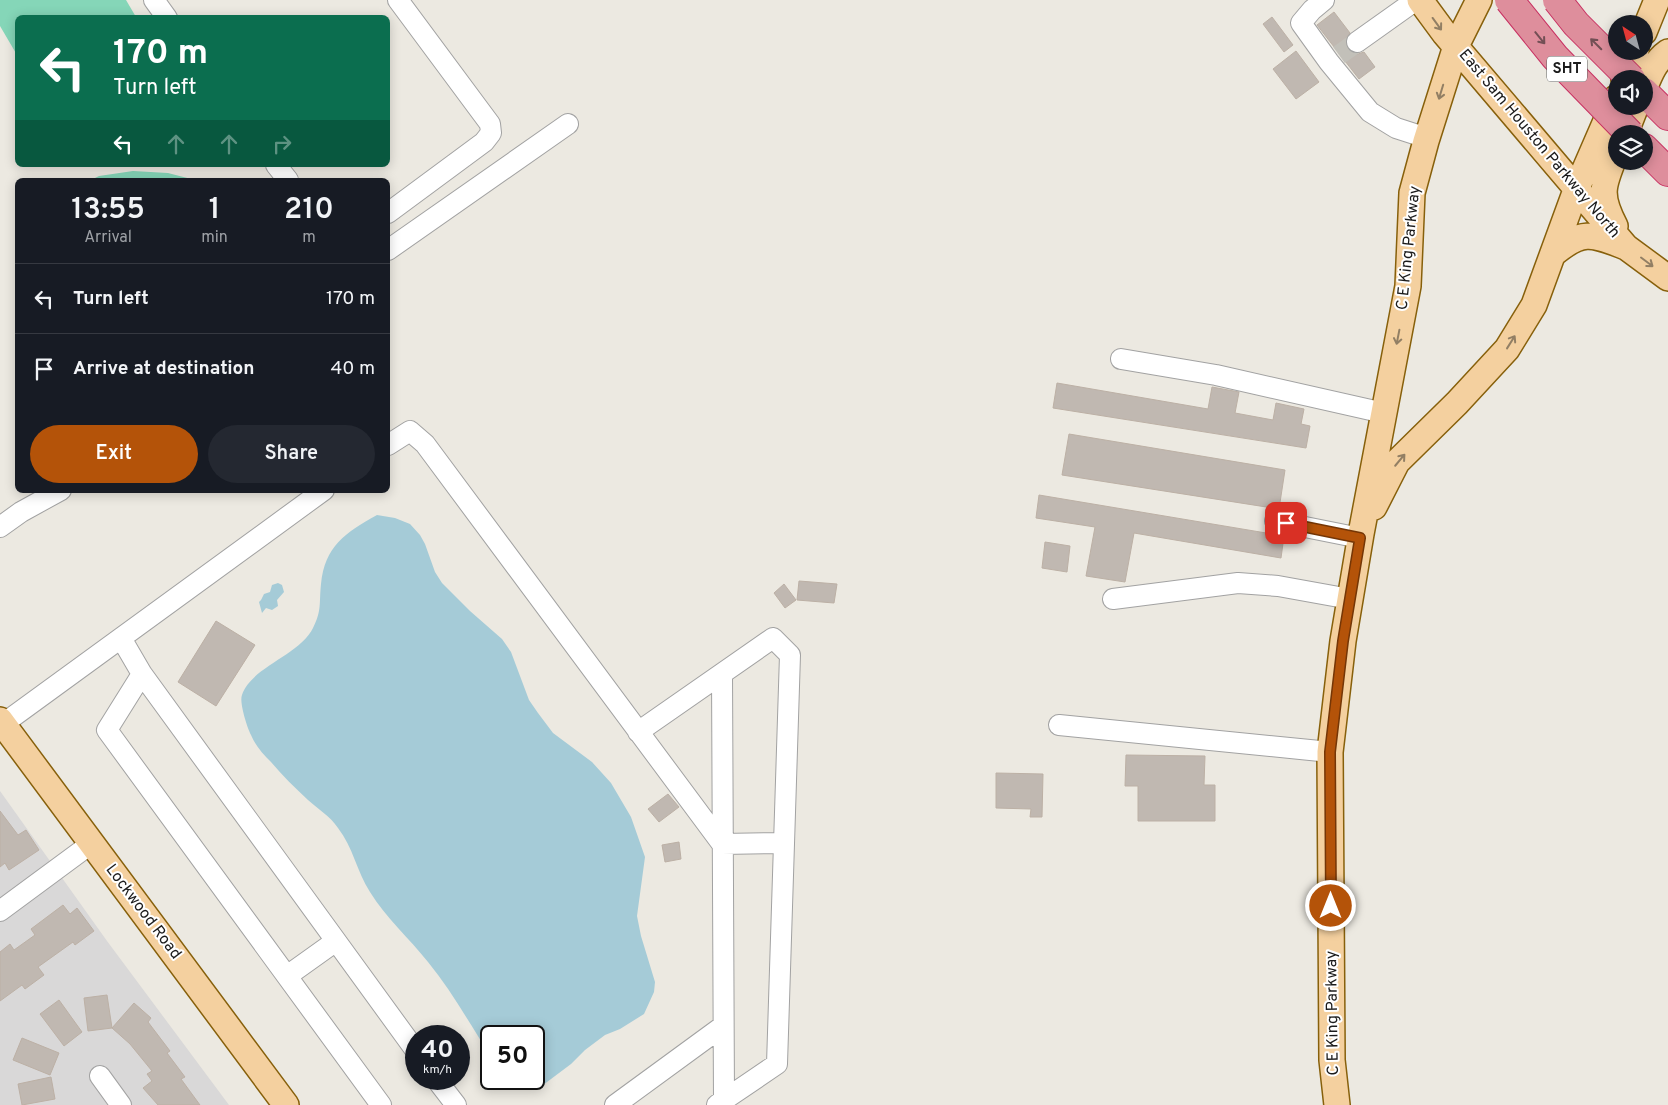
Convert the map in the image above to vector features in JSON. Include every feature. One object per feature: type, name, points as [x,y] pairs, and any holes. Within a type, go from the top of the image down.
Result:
[{"type":"highway","name":"SHT","points":[[1509,0],[1555,57],[1621,125]]},
{"type":"highway","name":"SHT","points":[[1557,0],[1576,24],[1622,70]]},
{"type":"highway","points":[[1653,100],[1668,116]]},
{"type":"highway","points":[[1653,157],[1668,172]]},
{"type":"main road","name":"East Sam Houston Parkway North","points":[[1418,0],[1576,190],[1626,247],[1668,278]]},
{"type":"main road","name":"C E King Parkway","points":[[1337,1105],[1332,1060],[1330,752],[1343,641],[1408,286],[1412,193],[1456,46],[1479,0]]},
{"type":"main road","points":[[1651,15],[1657,0]]},
{"type":"main road","points":[[1652,70],[1660,57],[1668,52]]},
{"type":"main road","name":"C E King Parkway","points":[[1361,536],[1397,462],[1457,403],[1507,349],[1534,305],[1576,190],[1609,115]]},
{"type":"main road","points":[[1609,170],[1606,177],[1604,201],[1626,247]]},
{"type":"main road","points":[[1553,254],[1568,241],[1583,236],[1599,236],[1626,247]]},
{"type":"main road","name":"Lockwood Road","points":[[1,722],[286,1105]]},
{"type":"street","points":[[154,0],[165,15]]},
{"type":"street","points":[[390,212],[484,142],[491,133],[490,124],[398,0]]},
{"type":"street","points":[[1324,0],[1301,23],[1334,59],[1370,112],[1396,128],[1427,138]]},
{"type":"street","points":[[1356,42],[1418,0]]},
{"type":"street","points":[[390,249],[568,124]]},
{"type":"street","points":[[278,167],[286,178]]},
{"type":"street","points":[[1121,359],[1216,375],[1384,413]]},
{"type":"street","points":[[390,444],[410,431],[425,444],[722,844]]},
{"type":"street","points":[[0,527],[21,512],[56,493]]},
{"type":"street","points":[[1,722],[121,638],[320,493]]},
{"type":"street","points":[[1276,521],[1361,536]]},
{"type":"street","points":[[1113,599],[1238,583],[1278,586],[1350,599]]},
{"type":"street","points":[[121,638],[142,674],[405,1036]]},
{"type":"street","points":[[638,732],[773,638],[790,655],[777,1064],[720,1102]]},
{"type":"street","points":[[142,674],[107,730],[381,1105]]},
{"type":"street","points":[[720,1102],[723,1026],[722,674]]},
{"type":"street","points":[[1059,725],[1330,752]]},
{"type":"street","points":[[722,844],[784,842]]},
{"type":"street","points":[[0,912],[92,843]]},
{"type":"street","points":[[287,976],[336,941]]},
{"type":"street","points":[[615,1105],[723,1026]]},
{"type":"street","points":[[100,1076],[121,1105]]},
{"type":"street","points":[[444,1090],[456,1105]]},
{"type":"shaded area","points":[[0,791],[107,941],[229,1105],[0,1105]]},
{"type":"green space","points":[[0,0],[126,0],[135,15],[15,15],[15,52],[0,26]]},
{"type":"green space","points":[[133,171],[168,173],[187,178],[95,178]]},
{"type":"water","points":[[377,515],[395,518],[410,524],[420,535],[435,572],[442,583],[502,639],[511,652],[529,700],[553,733],[592,762],[611,783],[631,817],[645,857],[637,916],[655,982],[654,992],[644,1014],[620,1029],[605,1035],[545,1084],[545,1025],[480,1025],[480,1039],[437,973],[376,901],[366,884],[348,843],[335,824],[293,786],[262,753],[249,731],[242,709],[241,698],[247,685],[307,637],[316,622],[319,611],[323,571],[327,560],[338,542],[355,528]]},
{"type":"water","points":[[278,583],[282,585],[284,592],[277,600],[278,606],[272,610],[266,608],[262,613],[259,602],[264,594],[270,592],[272,585]]},
{"type":"building","points":[[1334,12],[1350,33],[1345,43],[1348,49],[1358,54],[1364,52],[1375,67],[1359,79],[1317,25]]},
{"type":"building","points":[[1272,17],[1293,45],[1284,52],[1263,24]]},
{"type":"building","points":[[1296,51],[1319,82],[1296,99],[1273,69]]},
{"type":"building","points":[[1057,383],[1208,409],[1212,387],[1239,392],[1235,413],[1273,420],[1276,403],[1304,409],[1301,424],[1310,426],[1306,448],[1053,408]]},
{"type":"building","points":[[1069,434],[1285,470],[1279,509],[1062,475]]},
{"type":"building","points":[[1039,495],[1284,536],[1281,558],[1134,533],[1125,582],[1086,576],[1095,527],[1036,518]]},
{"type":"building","points":[[1045,542],[1070,546],[1067,572],[1042,568]]},
{"type":"building","points":[[799,581],[837,584],[834,603],[797,600]]},
{"type":"building","points":[[784,584],[796,600],[785,608],[774,593]]},
{"type":"building","points":[[216,621],[255,645],[216,706],[178,682]]},
{"type":"building","points":[[1126,755],[1205,756],[1204,785],[1215,785],[1215,821],[1138,821],[1138,786],[1125,786]]},
{"type":"building","points":[[996,773],[1043,774],[1042,817],[1030,817],[1031,809],[996,808]]},
{"type":"building","points":[[668,794],[679,807],[659,822],[648,809]]},
{"type":"building","points":[[0,811],[18,835],[26,830],[39,850],[9,870],[5,863],[0,867]]},
{"type":"building","points":[[679,842],[681,859],[665,862],[662,845]]},
{"type":"building","points":[[63,905],[70,914],[77,908],[94,931],[75,945],[73,942],[38,967],[44,975],[25,989],[22,985],[0,1001],[0,952],[10,944],[14,950],[35,935],[31,929]]},
{"type":"building","points":[[107,995],[112,1028],[88,1031],[84,998]]},
{"type":"building","points":[[59,1000],[82,1032],[64,1046],[40,1014]]},
{"type":"building","points":[[134,1003],[151,1018],[148,1022],[170,1051],[167,1053],[185,1077],[181,1079],[200,1105],[158,1105],[143,1088],[152,1081],[147,1074],[152,1071],[130,1044],[112,1028]]},
{"type":"building","points":[[22,1038],[59,1053],[50,1075],[13,1060]]},
{"type":"building","points":[[51,1077],[55,1099],[22,1105],[18,1084]]},
{"type":"tunnel","points":[[1339,55],[1357,42]]},
{"type":"route","points":[[1286,523],[1360,538],[1343,641],[1330,752],[1331,906]]}]
